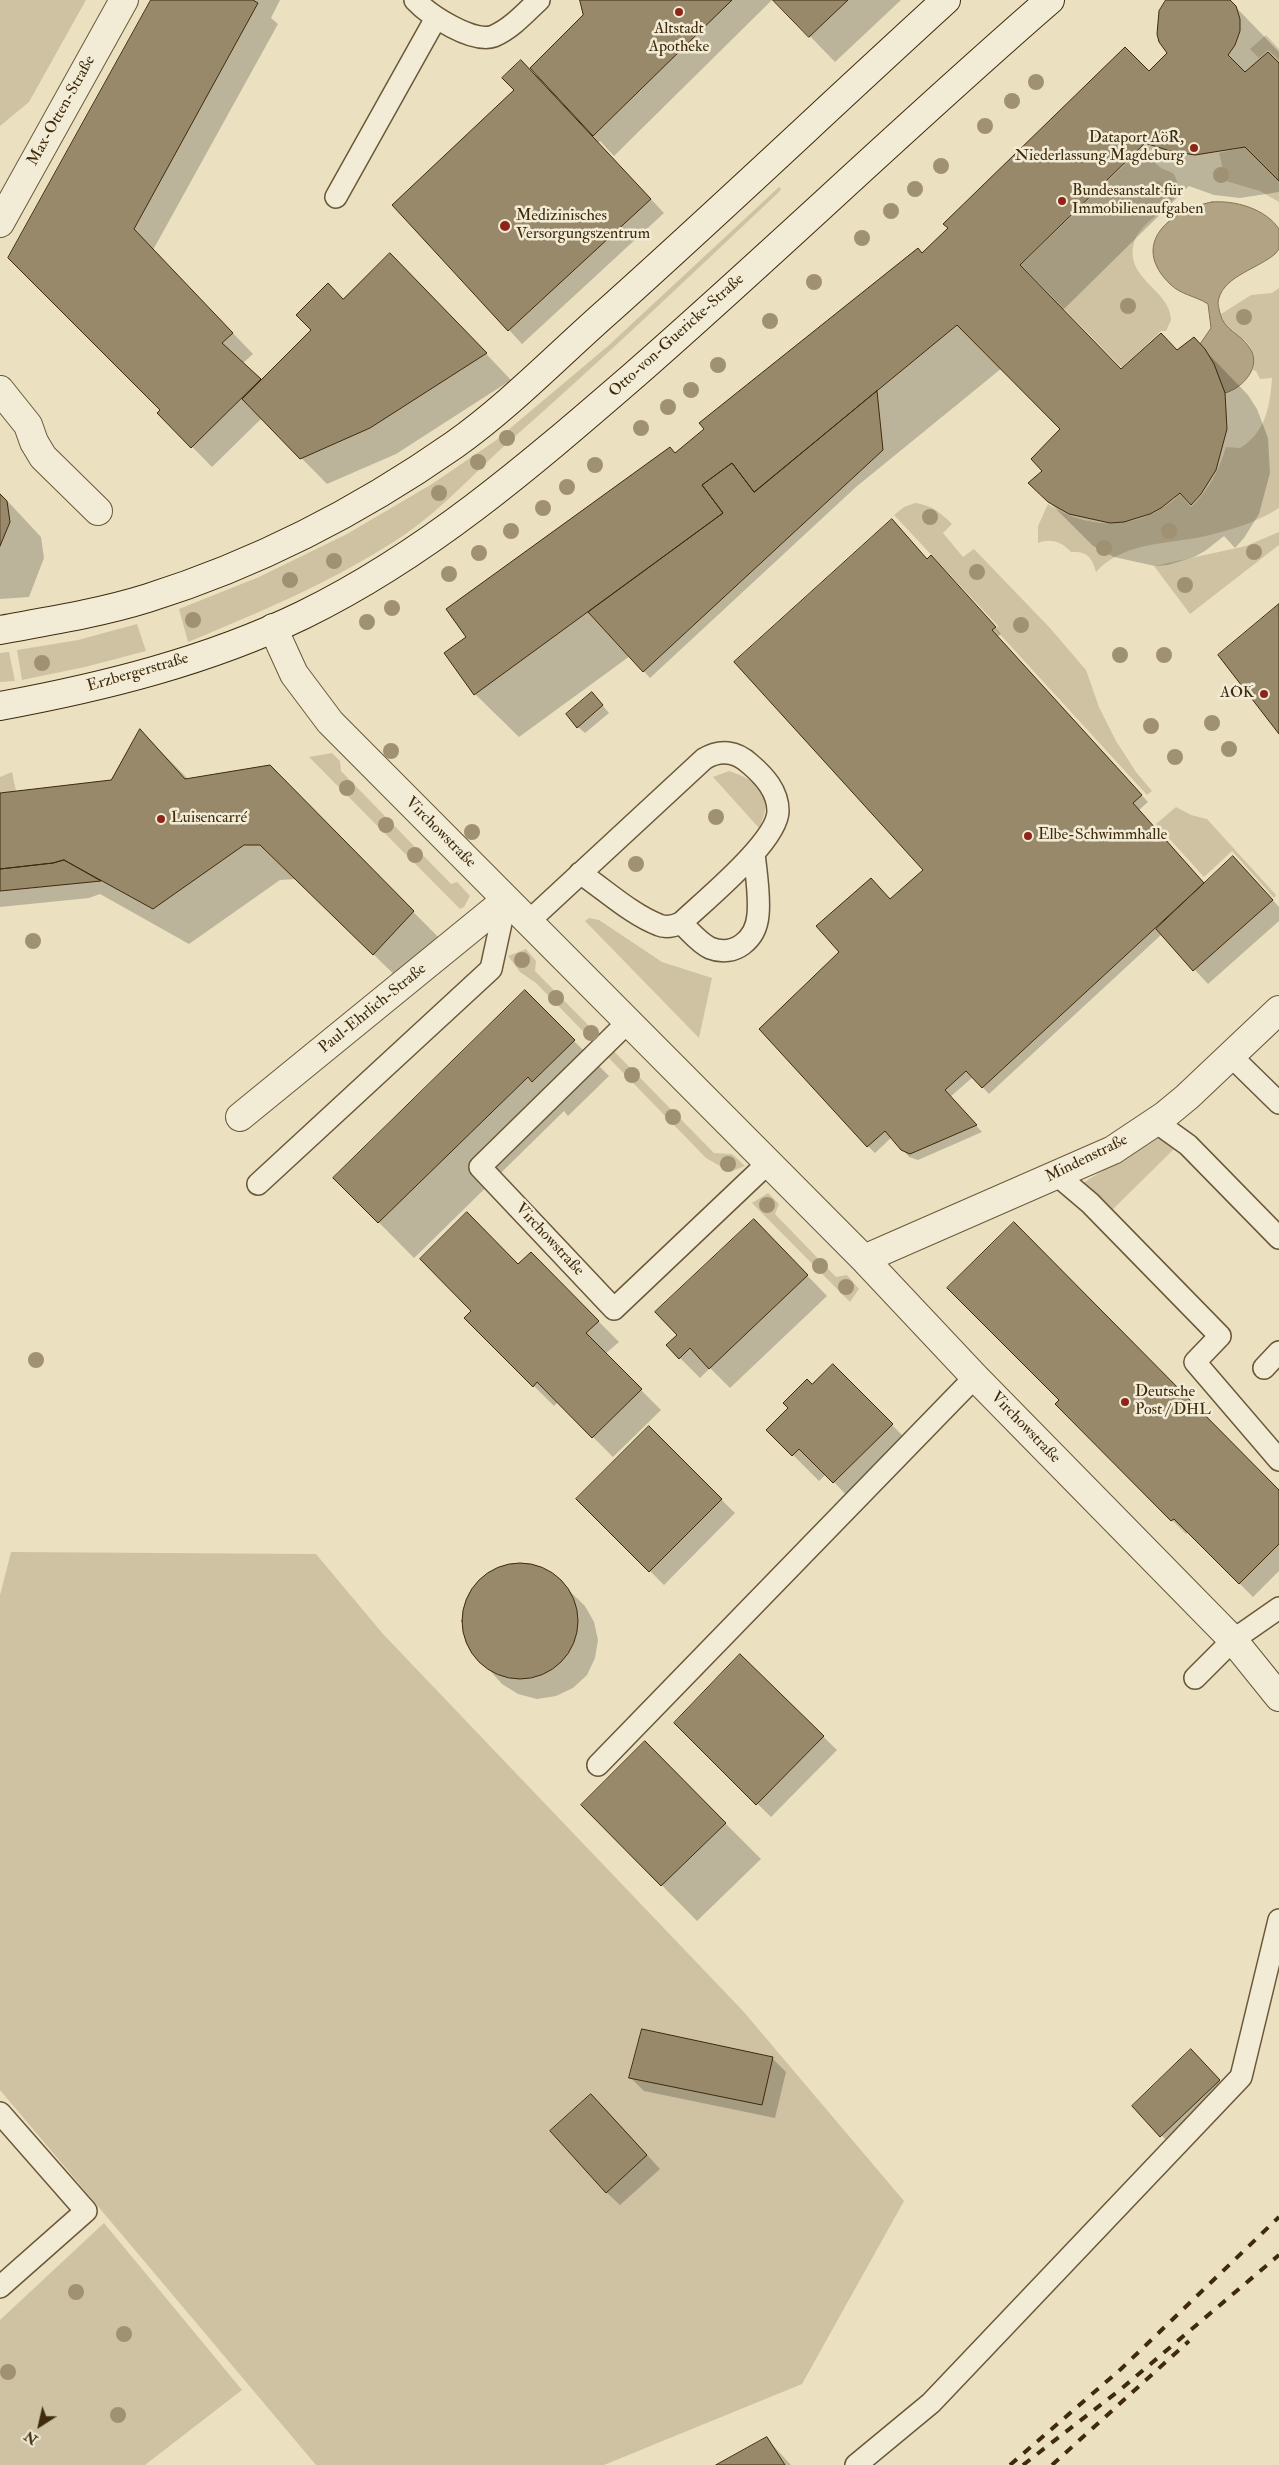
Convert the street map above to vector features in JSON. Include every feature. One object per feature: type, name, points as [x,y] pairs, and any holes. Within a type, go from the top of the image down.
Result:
[{"type":"street","name":"Max-Otten-Straße","points":[[0,222],[124,0]]},
{"type":"street","points":[[0,630],[66,618],[147,598],[228,568],[306,533],[384,490],[456,444],[678,249],[946,0]]},
{"type":"street","name":"Otto-von-Guericke-Straße","points":[[273,628],[342,594],[403,558],[479,506],[517,476],[697,320],[1050,0]]},
{"type":"street","points":[[0,390],[28,425],[34,442],[43,457],[98,511]]},
{"type":"street","name":"Erzbergerstraße","points":[[0,706],[84,689],[169,665],[273,628]]},
{"type":"street","name":"Virchowstraße","points":[[273,628],[294,674],[330,722],[864,1259],[975,1377],[1233,1640],[1279,1697]]},
{"type":"street","name":"Paul-Ehrlich-Straße","points":[[240,1117],[506,900]]},
{"type":"street","name":"Mindenstraße","points":[[864,1259],[1113,1150],[1156,1122],[1187,1097],[1232,1057],[1279,1010]]},
{"type":"lane","points":[[415,0],[436,18],[451,27],[472,34],[492,37],[514,24],[539,0]]},
{"type":"lane","points":[[336,197],[436,18]]},
{"type":"lane","points":[[528,922],[580,873],[704,759],[720,752],[730,753],[747,761],[769,783],[776,796],[777,822],[766,841],[681,923],[670,926],[658,924],[580,873]]},
{"type":"lane","points":[[681,923],[700,941],[711,948],[726,950],[746,943],[755,928],[759,912],[754,853]]},
{"type":"lane","points":[[258,1184],[491,969],[506,900]]},
{"type":"lane","name":"Virchowstraße","points":[[628,1023],[480,1167],[614,1309],[768,1163]]},
{"type":"lane","points":[[1232,1057],[1279,1103]]},
{"type":"lane","points":[[1156,1122],[1188,1145],[1279,1238]]},
{"type":"lane","points":[[1057,1175],[1090,1203],[1220,1336],[1195,1362],[1279,1460]]},
{"type":"lane","points":[[1264,1368],[1279,1352]]},
{"type":"lane","points":[[598,1765],[975,1377]]},
{"type":"lane","points":[[1195,1678],[1233,1640],[1279,1608]]},
{"type":"lane","points":[[856,2465],[931,2403],[1241,2077],[1279,1920]]},
{"type":"lane","points":[[0,2113],[86,2211],[0,2287]]},
{"type":"shaded area","points":[[0,0],[86,0],[29,102],[0,126]]},
{"type":"shaded area","points":[[1266,35],[1279,49],[1279,60],[1268,50],[1259,58],[1250,49]]},
{"type":"shaded area","points":[[1245,147],[1279,181],[1279,202],[1260,191],[1226,181],[1219,153]]},
{"type":"shaded area","points":[[1140,150],[1161,168],[1173,173],[1177,184],[1176,193],[1171,201],[1139,233],[1134,243],[1133,255],[1141,275],[1164,300],[1171,320],[1166,331],[1161,331],[1122,368],[1021,265]]},
{"type":"shaded area","points":[[779,187],[781,189],[779,192],[679,286],[421,523],[381,550],[328,580],[188,642],[179,609],[259,577],[347,534],[432,484],[495,441],[608,346]]},
{"type":"shaded area","points":[[1212,202],[1240,204],[1249,207],[1266,216],[1279,229],[1279,249],[1275,254],[1235,278],[1222,290],[1219,298],[1218,306],[1222,319],[1249,347],[1253,354],[1254,362],[1249,375],[1244,381],[1225,393],[1214,364],[1200,344],[1211,328],[1208,304],[1174,288],[1158,269],[1153,255],[1154,243],[1160,231],[1169,221],[1196,206]]},
{"type":"shaded area","points":[[1279,288],[1279,508],[1260,519],[1228,530],[1129,551],[1106,563],[1096,572],[1093,562],[1085,554],[1071,552],[1064,546],[1052,541],[1038,543],[1038,526],[1048,504],[1064,513],[1098,523],[1116,523],[1150,515],[1166,506],[1180,494],[1191,507],[1213,479],[1226,447],[1240,448],[1249,442],[1261,426],[1268,408],[1272,378],[1260,379],[1256,371],[1253,370],[1251,349],[1247,343],[1230,329],[1221,314],[1251,295],[1272,293]]},
{"type":"shaded area","points":[[915,503],[926,505],[935,510],[952,524],[943,533],[963,557],[974,549],[1050,628],[1086,670],[1099,707],[1116,741],[1136,772],[1152,791],[1147,795],[995,629],[998,626],[894,515],[904,507]]},
{"type":"shaded area","points":[[1279,532],[1279,545],[1190,614],[1154,566],[1246,546]]},
{"type":"shaded area","points":[[137,624],[146,651],[85,667],[22,680],[17,650],[78,640]]},
{"type":"shaded area","points":[[9,652],[15,681],[0,682],[0,653]]},
{"type":"shaded area","points":[[332,753],[340,761],[341,771],[451,884],[457,882],[470,896],[464,907],[460,909],[309,757]]},
{"type":"shaded area","points":[[729,771],[749,780],[762,791],[765,807],[764,817],[759,828],[713,777]]},
{"type":"shaded area","points":[[12,772],[16,791],[0,793],[0,777]]},
{"type":"shaded area","points":[[1176,807],[1191,815],[1207,819],[1276,895],[1274,898],[1232,851],[1204,877],[1156,824]]},
{"type":"shaded area","points":[[589,918],[599,920],[662,962],[712,978],[699,1038],[585,921]]},
{"type":"shaded area","points":[[526,949],[536,961],[535,971],[714,1153],[732,1154],[745,1166],[730,1172],[706,1158],[536,983],[520,972],[508,956]]},
{"type":"shaded area","points":[[1159,1135],[1174,1149],[1110,1212],[1083,1183]]},
{"type":"shaded area","points":[[768,1193],[779,1204],[775,1214],[836,1277],[847,1275],[859,1289],[850,1302],[752,1203]]},
{"type":"shaded area","points":[[11,1552],[316,1554],[383,1634],[743,2011],[904,2201],[802,2384],[604,2465],[316,2465],[0,2090],[0,1595]]},
{"type":"shaded area","points":[[104,2223],[242,2390],[145,2465],[0,2465],[0,2320]]},
{"type":"building","points":[[151,0],[253,0],[258,3],[134,229],[233,333],[222,343],[261,379],[191,448],[157,413],[160,410],[8,258]]},
{"type":"building","points":[[580,0],[732,0],[593,136],[530,68],[583,15]]},
{"type":"building","points":[[773,0],[848,0],[809,37]]},
{"type":"building","points":[[1166,0],[1230,0],[1236,6],[1240,19],[1240,31],[1235,45],[1228,55],[1245,72],[1268,52],[1279,63],[1279,181],[1245,147],[1195,155],[1170,151],[1145,143],[1020,265],[1121,369],[1161,333],[1177,350],[1194,337],[1205,349],[1214,364],[1225,393],[1227,429],[1216,470],[1201,494],[1191,505],[1180,493],[1150,514],[1124,522],[1110,523],[1069,514],[1048,502],[1028,483],[1042,471],[1031,459],[1060,429],[957,325],[754,492],[732,463],[702,485],[723,513],[474,695],[444,653],[466,637],[446,609],[670,447],[675,453],[704,429],[699,423],[918,248],[922,253],[948,228],[943,224],[1125,47],[1149,71],[1167,53],[1159,42],[1157,34],[1159,11]]},
{"type":"building","points":[[521,60],[651,199],[508,331],[392,205],[514,90],[502,78]]},
{"type":"building","points":[[390,253],[487,353],[370,428],[300,459],[242,399],[311,330],[296,315],[328,283],[343,299]]},
{"type":"building","points":[[877,391],[883,450],[643,672],[588,612],[723,513],[702,485],[732,463],[754,492]]},
{"type":"building","points":[[0,494],[7,501],[10,522],[0,546]]},
{"type":"building","name":"Elbe-Schwimmhalle","points":[[892,519],[927,559],[931,555],[996,627],[992,630],[1142,795],[1133,803],[1204,883],[982,1088],[966,1071],[945,1090],[977,1125],[910,1154],[901,1150],[885,1131],[867,1147],[759,1029],[839,952],[816,926],[871,878],[890,899],[923,870],[734,662]]},
{"type":"building","name":"AOK","points":[[1279,604],[1279,734],[1218,655]]},
{"type":"building","points":[[592,692],[603,705],[577,728],[566,714]]},
{"type":"building","name":"Luisencarré","points":[[140,729],[185,779],[270,765],[414,911],[373,955],[260,845],[244,845],[153,909],[64,860],[0,869],[0,793],[111,780]]},
{"type":"building","points":[[1233,856],[1273,900],[1193,971],[1156,929]]},
{"type":"building","points":[[64,860],[101,881],[0,891],[0,869]]},
{"type":"building","points":[[525,990],[575,1040],[532,1082],[528,1077],[378,1223],[333,1178]]},
{"type":"building","points":[[467,1212],[518,1264],[531,1252],[599,1321],[586,1333],[642,1389],[592,1438],[537,1382],[533,1387],[464,1318],[471,1311],[420,1259]]},
{"type":"building","points":[[754,1219],[808,1275],[709,1369],[690,1348],[679,1359],[666,1345],[677,1335],[655,1312]]},
{"type":"building","name":"Deutsche Post / DHL","points":[[1014,1222],[1279,1490],[1279,1544],[1239,1584],[1174,1519],[1171,1521],[1055,1404],[1059,1400],[947,1288]]},
{"type":"building","points":[[833,1364],[893,1424],[833,1483],[799,1449],[792,1456],[766,1430],[788,1408],[783,1403],[807,1379],[812,1384]]},
{"type":"building","points":[[649,1426],[722,1499],[649,1572],[576,1499]]},
{"type":"building","points":[[520,1563],[542,1568],[561,1580],[573,1599],[578,1621],[573,1643],[561,1662],[542,1674],[520,1679],[498,1674],[479,1662],[467,1643],[462,1621],[467,1599],[479,1580],[498,1568]]},
{"type":"building","points":[[740,1654],[824,1736],[756,1805],[674,1723]]},
{"type":"building","points":[[645,1741],[726,1823],[661,1886],[581,1805]]},
{"type":"building","points":[[642,2029],[773,2057],[762,2105],[629,2078]]},
{"type":"building","points":[[1191,2049],[1220,2080],[1160,2137],[1132,2106]]},
{"type":"building","points":[[591,2094],[647,2155],[606,2193],[550,2131]]},
{"type":"building","points":[[767,2437],[785,2465],[716,2465]]},
{"type":"railway","points":[[1010,2465],[1121,2369],[1279,2217]]},
{"type":"railway","points":[[1023,2465],[1121,2389],[1279,2255]]},
{"type":"railway","points":[[1052,2465],[1189,2341]]},
{"type":"place","name":"Altstadt Apotheke","points":[[679,12]]},
{"type":"place","name":"Dataport AöR, Niederlassung Magdeburg","points":[[1194,148]]},
{"type":"place","name":"Bundesanstalt für Immobilienaufgaben","points":[[1062,201]]},
{"type":"place","name":"Medizinisches Versorgungszentrum","points":[[505,226]]},
{"type":"place","name":"AOK","points":[[1264,694]]},
{"type":"place","name":"Luisencarré","points":[[161,819]]},
{"type":"place","name":"Elbe-Schwimmhalle","points":[[1028,836]]},
{"type":"place","name":"Deutsche Post / DHL","points":[[1125,1402]]}]
